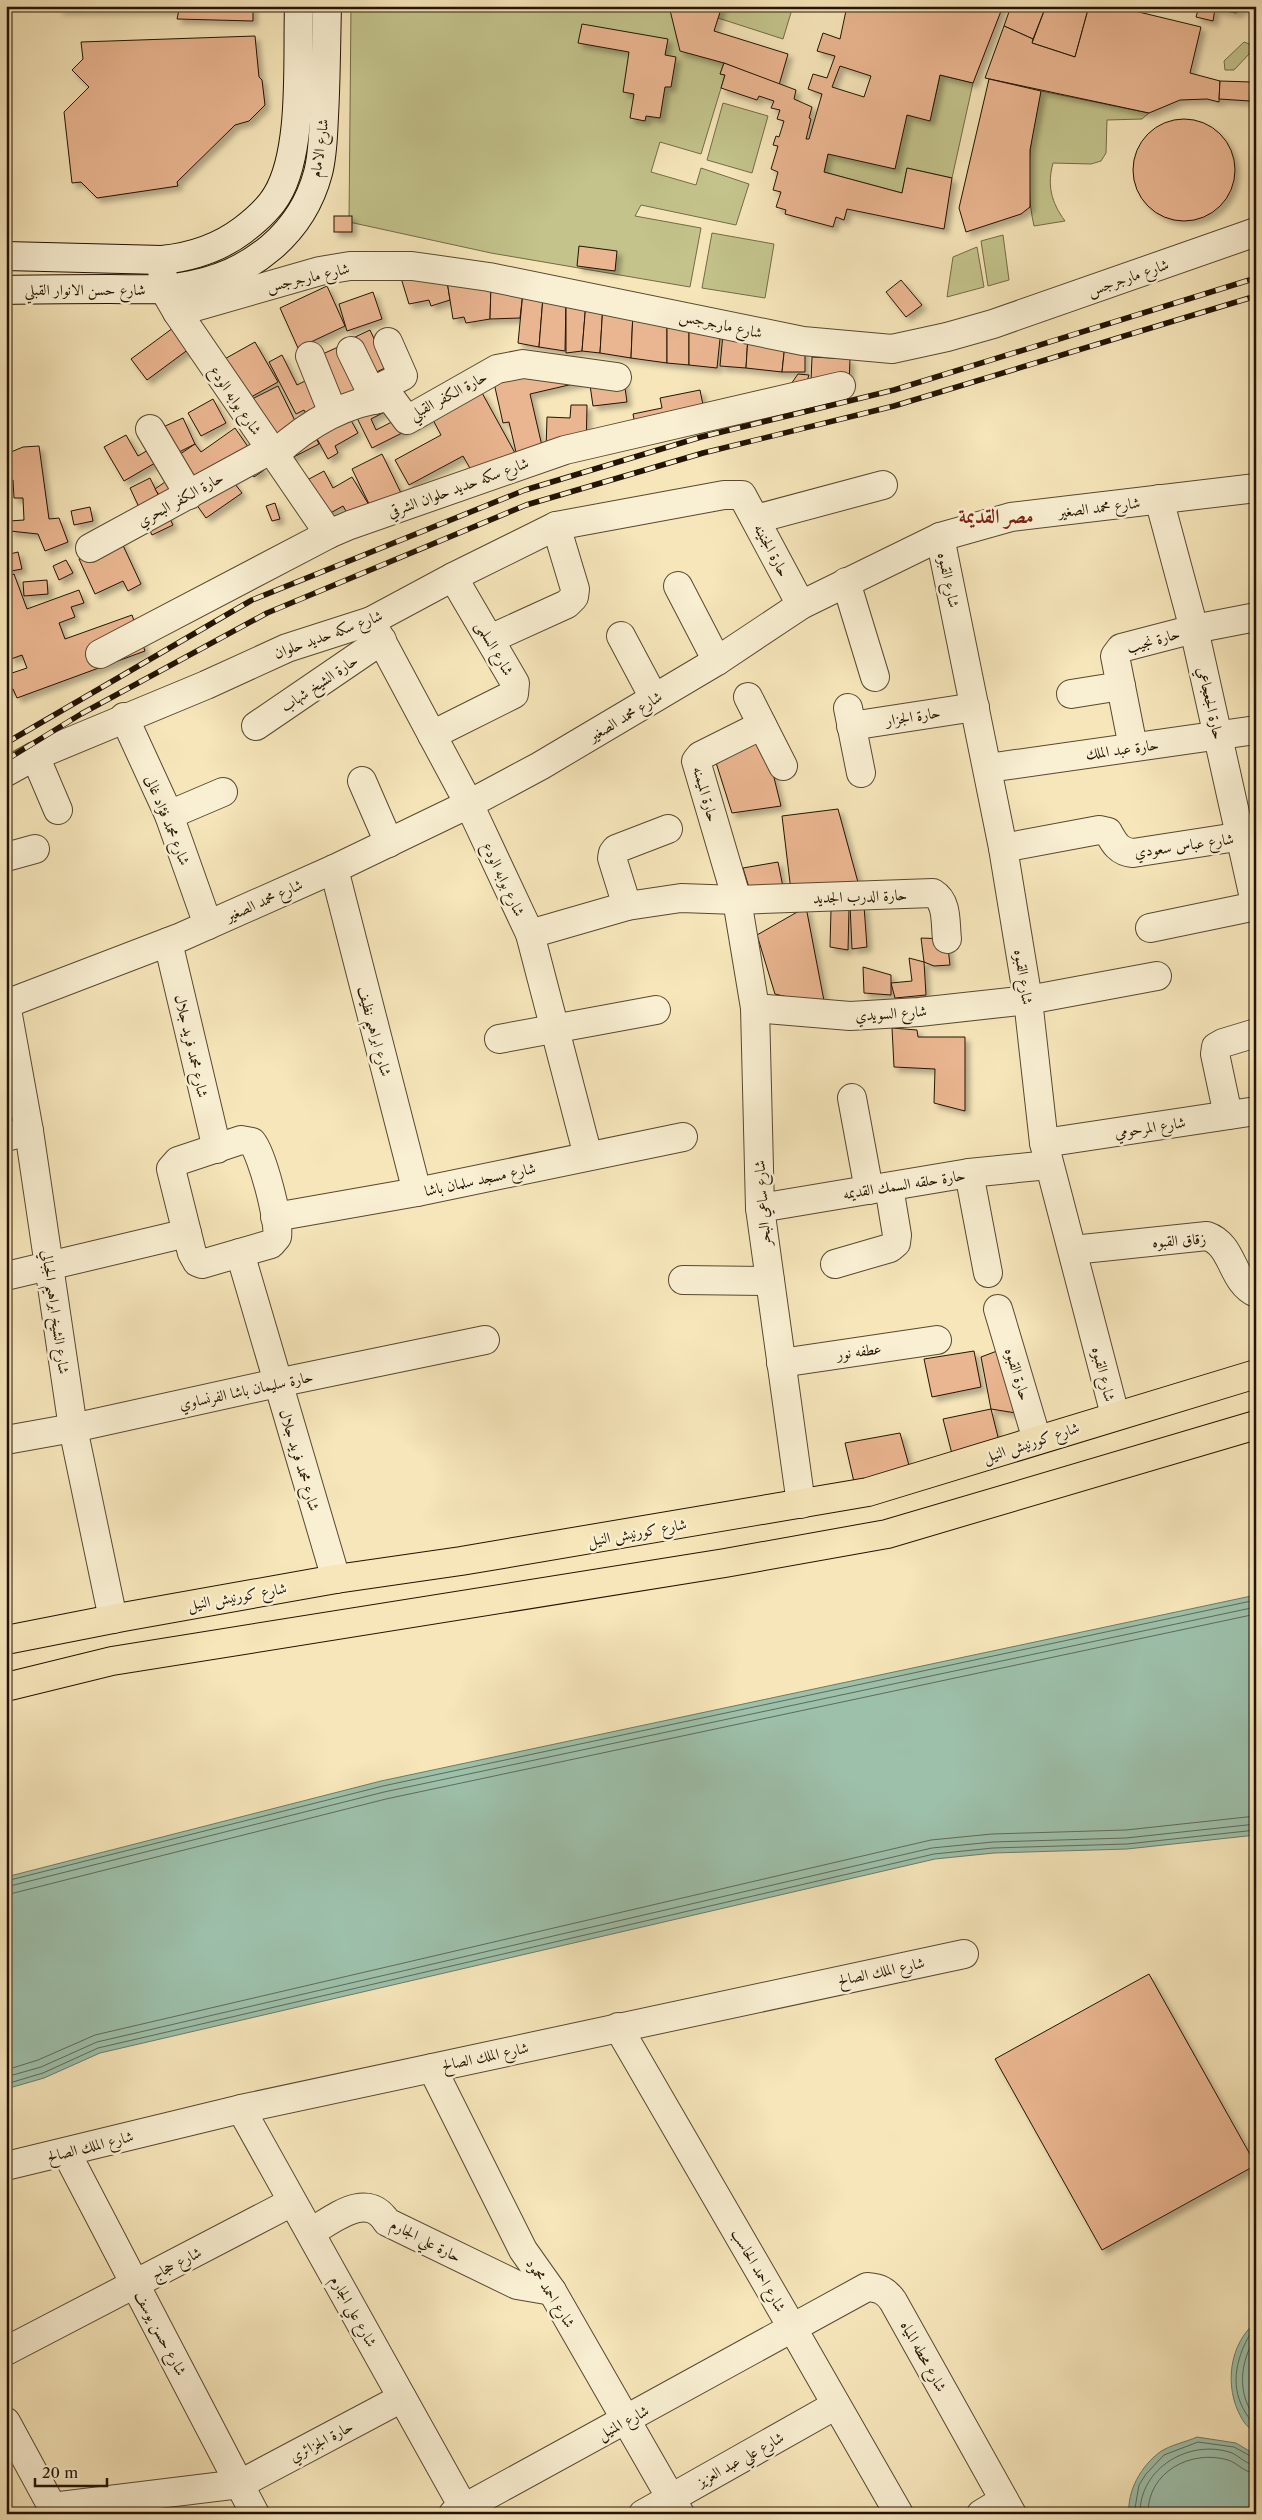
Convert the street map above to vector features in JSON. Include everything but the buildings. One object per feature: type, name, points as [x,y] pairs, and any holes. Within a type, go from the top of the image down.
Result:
[{"type":"highway","name":"شارع كورنيش النيل","points":[[6,1640],[336,1579],[461,1561],[868,1492],[1256,1374]]},
{"type":"highway","points":[[6,1687],[112,1661],[725,1563],[887,1534],[1256,1424]]},
{"type":"street","name":"شارع الامام","points":[[162,260],[200,254],[219,246],[254,222],[277,195],[290,161],[295,132],[299,6]]},
{"type":"street","name":"شارع الامام","points":[[163,288],[191,285],[219,278],[245,267],[276,244],[295,222],[305,206],[318,172],[323,145],[326,6]]},
{"type":"street","name":"شارع مارجرجس","points":[[177,312],[320,271],[350,266],[396,265],[489,277],[803,341],[892,349],[947,337],[993,324],[1256,232]]},
{"type":"street","name":"شارع حسن الانوار القبلي","points":[[6,256],[162,260]]},
{"type":"street","name":"شارع بوابه الودع","points":[[162,260],[163,288],[177,312],[328,534]]},
{"type":"street","name":"شارع حسن الانوار القبلي","points":[[6,290],[163,288]]},
{"type":"street","points":[[380,399],[383,386],[403,376],[388,342]]},
{"type":"street","points":[[351,351],[380,399]]},
{"type":"street","points":[[310,356],[333,413]]},
{"type":"street","name":"حارة الكفر القبلي","points":[[380,399],[392,399],[407,420],[497,369],[511,365],[523,364],[618,377]]},
{"type":"street","name":"شارع سكه حديد حلوان الشرقي","points":[[100,654],[328,534],[565,450],[841,386]]},
{"type":"street","points":[[272,453],[296,435],[333,413],[380,399]]},
{"type":"street","points":[[150,429],[189,494]]},
{"type":"street","name":"حارة الكفر البحري","points":[[90,548],[189,494],[272,453]]},
{"type":"street","points":[[756,519],[883,485]]},
{"type":"street","name":"شارع محمد الصغير","points":[[6,1004],[208,925],[334,869],[470,804],[540,766],[717,661],[801,605],[940,537],[1011,517],[1256,488]]},
{"type":"street","name":"شارع سكه حديد حلوان","points":[[6,772],[35,756],[124,717],[206,685],[287,648],[376,631],[453,577],[556,526],[724,495],[742,495]]},
{"type":"street","name":"حارة الجنينه","points":[[742,495],[801,605]]},
{"type":"street","name":"حارة الجعجاعي","points":[[1159,500],[1194,629],[1218,735],[1247,835],[1256,907]]},
{"type":"street","points":[[490,639],[567,604],[574,597],[575,590],[556,526]]},
{"type":"street","name":"شارع القبوه","points":[[940,537],[1003,848],[1028,1000],[1047,1154],[1114,1416]]},
{"type":"street","name":"شارع السلمى","points":[[432,735],[514,694],[515,683],[453,577]]},
{"type":"street","points":[[846,582],[875,677]]},
{"type":"street","points":[[678,586],[717,661]]},
{"type":"street","name":"حارة نجيب","points":[[1133,747],[1115,656],[1122,648],[1194,629],[1256,617]]},
{"type":"street","name":"شارع بوابه الودع","points":[[376,631],[470,804],[530,934],[588,1156]]},
{"type":"street","name":"حارة الشيخ شهاب","points":[[256,726],[376,631]]},
{"type":"street","points":[[621,636],[654,698]]},
{"type":"street","points":[[1071,694],[1121,686]]},
{"type":"street","points":[[748,697],[783,766]]},
{"type":"street","name":"حارة الجزار","points":[[861,774],[850,717],[975,707]]},
{"type":"street","name":"شارع محمد فؤاد غالى","points":[[124,717],[169,815],[208,925]]},
{"type":"street","name":"حارة الميمنه","points":[[737,900],[696,761],[700,756],[762,725]]},
{"type":"street","name":"حارة عبد الملك","points":[[988,768],[1256,730]]},
{"type":"street","points":[[35,756],[58,810]]},
{"type":"street","points":[[362,781],[389,843]]},
{"type":"street","points":[[169,815],[223,792]]},
{"type":"street","points":[[627,906],[612,853],[616,849],[668,830]]},
{"type":"street","name":"شارع عباس سعودي","points":[[1003,848],[1099,830],[1108,832],[1117,847],[1125,852],[1247,835]]},
{"type":"street","points":[[6,857],[35,849]]},
{"type":"street","name":"شارع ابراهيم نظيف","points":[[334,869],[417,1192]]},
{"type":"street","name":"حارة الدرب الجديد","points":[[530,934],[627,906],[681,898],[737,900],[933,893],[940,898],[943,904],[947,939]]},
{"type":"street","name":"شارع ساعي البحر","points":[[737,900],[755,1008],[760,1208],[801,1504]]},
{"type":"street","points":[[1150,928],[1256,907]]},
{"type":"street","name":"شارع محمد فريد جلال","points":[[168,942],[217,1149]]},
{"type":"street","name":"شارع السويدي","points":[[755,1008],[850,1016],[918,1012],[1028,1000],[1157,976]]},
{"type":"street","name":"شارع الشيخ ابراهيم الجبالي","points":[[6,1004],[18,1134],[50,1267],[73,1428],[113,1619]]},
{"type":"street","points":[[499,1039],[656,1010]]},
{"type":"street","points":[[1228,1115],[1215,1054],[1216,1047],[1223,1042],[1256,1033]]},
{"type":"street","points":[[835,1264],[890,1248],[896,1243],[897,1235],[879,1188],[852,1098]]},
{"type":"street","name":"شارع المرحومي","points":[[1047,1154],[1228,1115],[1256,1111]]},
{"type":"street","name":"شارع مسجد سلمان باشا","points":[[275,1217],[417,1192],[683,1136]]},
{"type":"street","points":[[241,1140],[252,1142],[256,1147],[278,1232],[274,1241],[240,1254],[202,1264],[194,1258],[171,1168],[178,1161],[217,1149],[241,1140]]},
{"type":"street","name":"حارة حلقه السمك القديمه","points":[[760,1208],[969,1173],[1047,1154]]},
{"type":"street","points":[[969,1173],[988,1273]]},
{"type":"street","points":[[6,1276],[187,1233]]},
{"type":"street","name":"زقاق القبوه","points":[[1073,1250],[1207,1236],[1221,1243],[1245,1286],[1256,1293]]},
{"type":"street","name":"شارع محمد فريد جلال","points":[[240,1254],[336,1579]]},
{"type":"street","points":[[683,1280],[770,1281]]},
{"type":"street","name":"حارة القبوه","points":[[998,1309],[1037,1440]]},
{"type":"street","name":"حارة سليمان باشا الفرنساوي","points":[[6,1440],[73,1428],[485,1340]]},
{"type":"street","name":"عطفه نور","points":[[782,1362],[937,1340]]},
{"type":"street","name":"شارع الملك الصالح","points":[[6,2166],[241,2109],[964,1954]]},
{"type":"street","name":"شارع احمد الحاسب","points":[[618,2027],[899,2514]]},
{"type":"street","name":"شارع احمد محمود","points":[[432,2068],[523,2250],[552,2291],[675,2506]]},
{"type":"street","name":"شارع علي الجارم","points":[[241,2109],[292,2202],[311,2232],[462,2512]]},
{"type":"street","name":"شارع حسن يوسف","points":[[66,2152],[255,2514]]},
{"type":"street","name":"شارع حجاج","points":[[6,2351],[292,2202]]},
{"type":"street","name":"حارة علي الجارم","points":[[311,2232],[351,2209],[368,2206],[382,2215],[387,2222],[516,2285],[552,2291]]},
{"type":"street","name":"شارع محطه المياه","points":[[793,2329],[868,2287],[878,2288],[887,2292],[1008,2507]]},
{"type":"street","name":"شارع المنيل","points":[[462,2512],[793,2329]]},
{"type":"street","name":"حارة الجزائري","points":[[240,2484],[402,2398]]},
{"type":"street","name":"شارع علي عبد العزيز","points":[[644,2514],[675,2506],[836,2405]]},
{"type":"street","points":[[6,2422],[54,2510],[240,2484]]},
{"type":"street","points":[[981,2514],[1008,2507]]},
{"type":"green space","points":[[351,6],[669,6],[687,52],[724,63],[720,74],[725,75],[701,154],[660,142],[651,172],[696,185],[701,168],[749,184],[736,225],[641,205],[635,216],[701,228],[690,287],[491,253],[349,222]]},
{"type":"green space","points":[[722,6],[793,6],[783,39],[718,18]]},
{"type":"green space","points":[[1244,42],[1252,45],[1250,53],[1234,70],[1225,70],[1224,61]]},
{"type":"green space","points":[[940,75],[973,83],[952,178],[907,168],[902,193],[824,172],[828,154],[907,115],[930,120]]},
{"type":"green space","points":[[1041,91],[1149,113],[1142,119],[1107,120],[1106,153],[1101,161],[1091,164],[1053,163],[1050,186],[1056,207],[1065,221],[1034,226],[1029,192],[1029,175],[1031,141]]},
{"type":"green space","points":[[723,103],[768,116],[752,173],[707,160]]},
{"type":"green space","points":[[712,233],[774,244],[765,298],[702,288]]},
{"type":"green space","points":[[1003,235],[1009,280],[988,286],[981,241]]},
{"type":"green space","points":[[977,247],[984,287],[947,297],[953,257]]},
{"type":"water","points":[[1256,1595],[1256,1835],[1127,1849],[994,1853],[935,1859],[100,2053],[44,2078],[6,2089],[6,1877],[381,1781]]},
{"type":"water","points":[[1256,2322],[1256,2435],[1241,2417],[1232,2393],[1231,2380],[1232,2366],[1240,2342]]},
{"type":"water","points":[[1197,2437],[1236,2443],[1256,2455],[1256,2514],[1129,2514],[1130,2497],[1133,2488],[1147,2464],[1160,2452],[1173,2445]]},
{"type":"railway","points":[[6,743],[252,600],[525,490],[701,437],[894,390],[1256,278]]},
{"type":"railway","points":[[6,760],[81,714],[267,613],[526,505],[703,453],[894,406],[1256,296]]},
{"type":"district","name":"مصر القديمة","points":[[996,516]]}]
